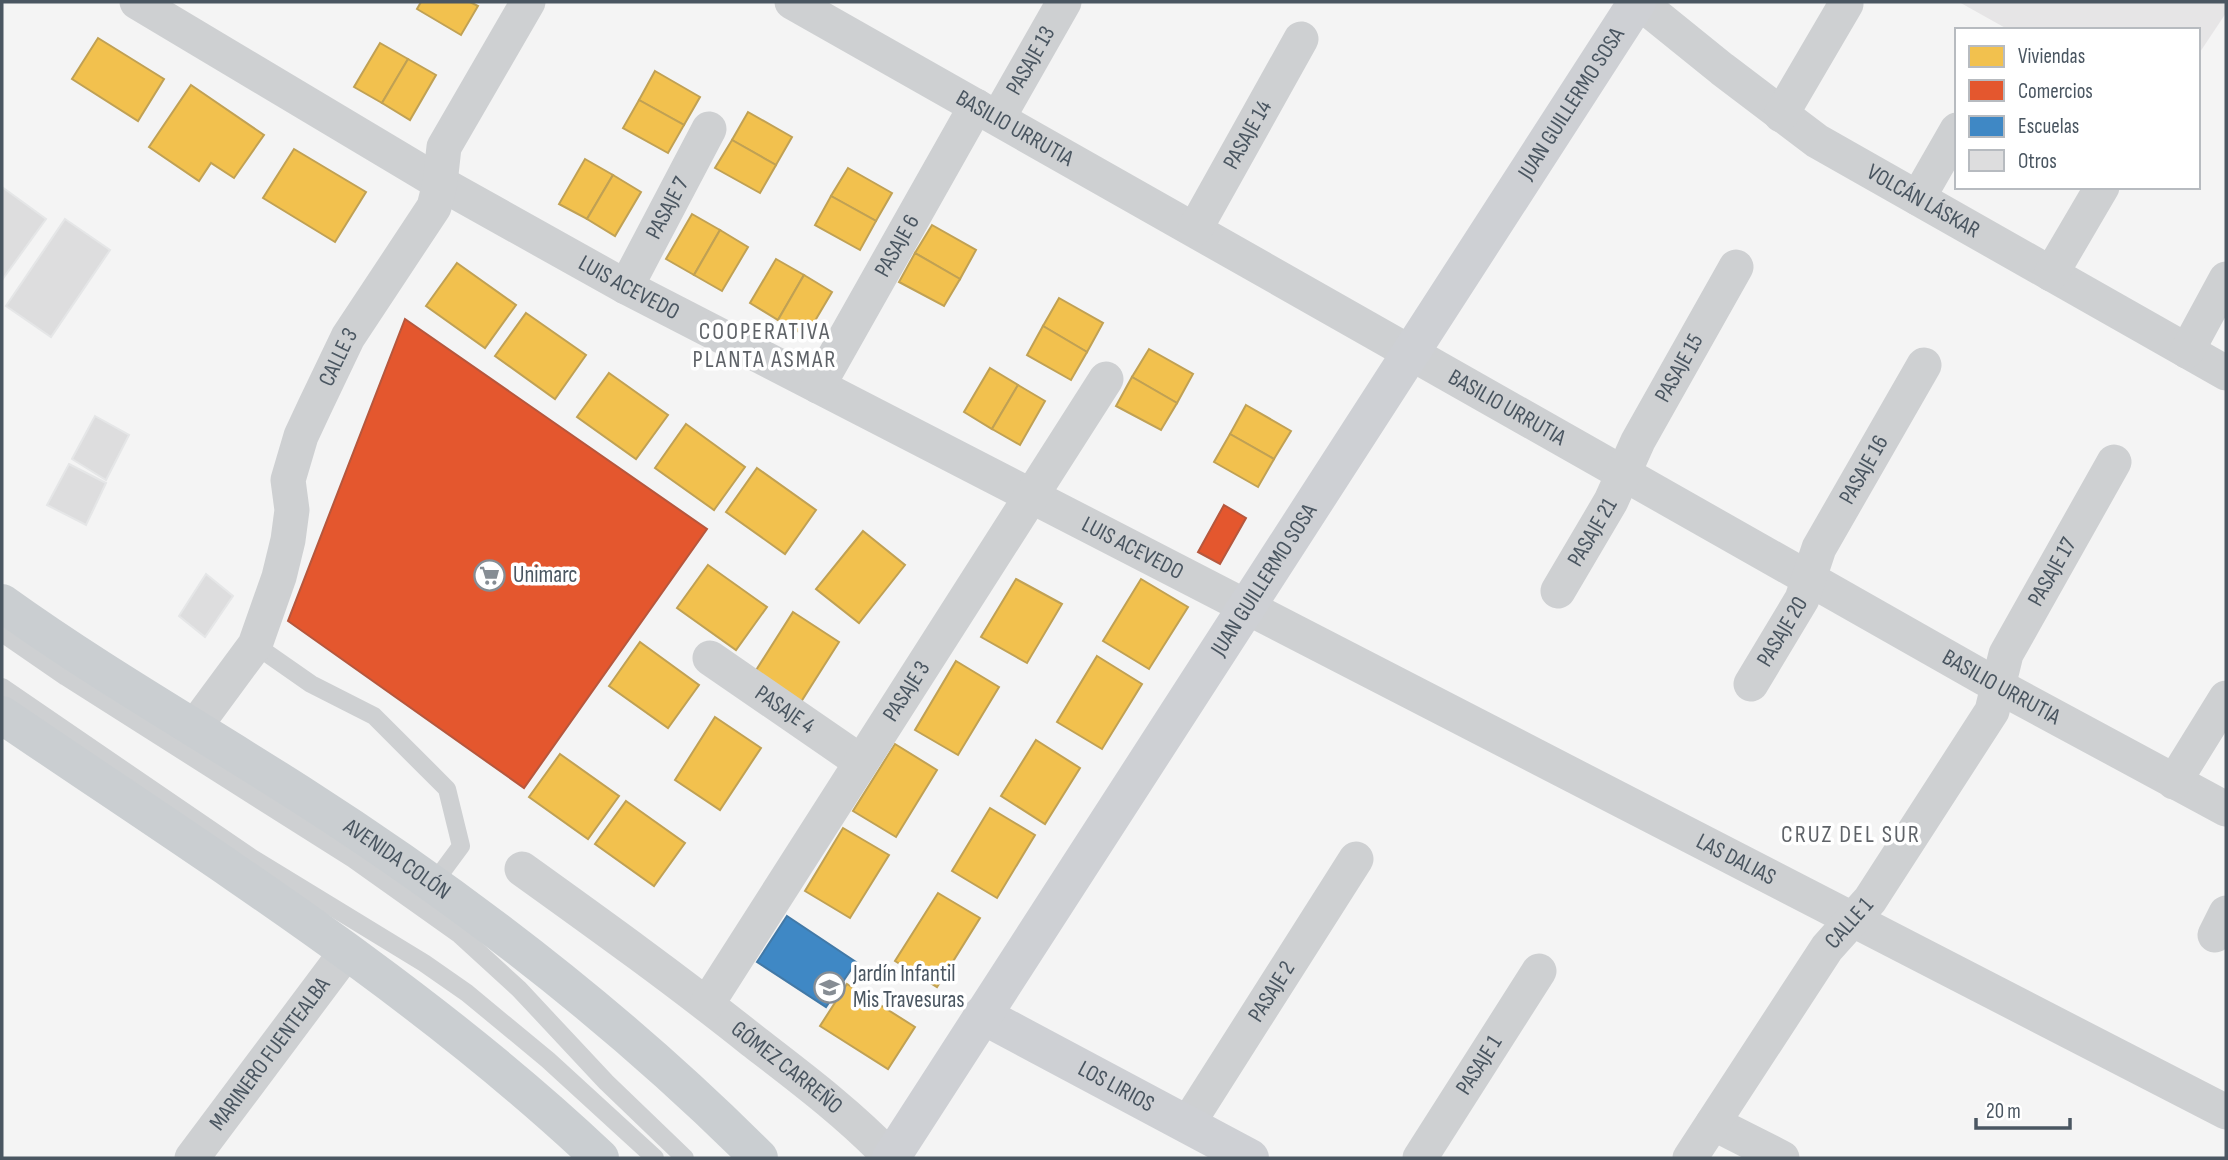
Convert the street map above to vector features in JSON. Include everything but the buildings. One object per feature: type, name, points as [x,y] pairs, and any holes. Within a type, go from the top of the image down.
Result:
[{"type":"main road","name":"AVENIDA COLÓN","points":[[2,603],[111,678],[300,794],[433,884],[609,1020],[670,1073],[759,1158]]},
{"type":"main road","points":[[2,715],[425,1007],[600,1158]]},
{"type":"street","name":"CALLE 3","points":[[193,729],[255,645],[279,578],[288,540],[292,510],[288,480],[301,436],[348,337],[434,207],[444,148],[528,2]]},
{"type":"street","name":"BASILIO URRUTIA","points":[[792,2],[1412,351],[1998,686],[2226,809]]},
{"type":"street","name":"PASAJE 13","points":[[987,112],[1065,2]]},
{"type":"street","name":"VOLCÁN LÁSKAR","points":[[1638,2],[1817,141],[2226,373]]},
{"type":"street","name":"JUAN GUILLERMO SOSA","points":[[891,1158],[1638,2]]},
{"type":"street","points":[[1781,115],[1846,4]]},
{"type":"street","name":"LUIS ACEVEDO","points":[[150,5],[440,183],[626,287],[1247,606]]},
{"type":"street","name":"PASAJE 14","points":[[1195,229],[1301,39]]},
{"type":"street","name":"PASAJE 6","points":[[818,386],[987,112]]},
{"type":"street","name":"PASAJE 7","points":[[626,287],[709,129]]},
{"type":"street","points":[[1918,198],[1955,133]]},
{"type":"street","points":[[2051,274],[2101,189]]},
{"type":"street","name":"PASAJE 15","points":[[1624,473],[1639,441],[1736,267]]},
{"type":"street","points":[[2187,351],[2226,279]]},
{"type":"street","name":"PASAJE 16","points":[[1810,577],[1819,548],[1924,365]]},
{"type":"street","name":"PASAJE 3","points":[[707,1004],[1106,379]]},
{"type":"street","name":"PASAJE 17","points":[[1998,686],[2006,654],[2114,462]]},
{"type":"street","name":"PASAJE 21","points":[[1558,591],[1611,501],[1624,473]]},
{"type":"street","name":"PASAJE 20","points":[[1751,684],[1802,599],[1810,577]]},
{"type":"street","name":"LAS DALIAS","points":[[1247,606],[2226,1112]]},
{"type":"street","name":"PASAJE 4","points":[[710,658],[861,762]]},
{"type":"street","name":"CALLE 1","points":[[1690,1158],[1827,948],[1870,900],[1992,710],[1998,686]]},
{"type":"street","points":[[2174,782],[2226,698]]},
{"type":"street","name":"PASAJE 2","points":[[1187,1125],[1356,859]]},
{"type":"street","name":"GÓMEZ CARREÑO","points":[[522,869],[707,1004],[854,1121],[891,1158]]},
{"type":"street","name":"MARINERO FUENTEALBA","points":[[192,1158],[347,951]]},
{"type":"street","name":"PASAJE 1","points":[[1420,1158],[1539,971]]},
{"type":"street","name":"LOS LIRIOS","points":[[982,1015],[1250,1158]]},
{"type":"street","points":[[1713,1123],[1782,1158]]},
{"type":"lane","points":[[2,633],[66,677],[353,859],[460,935],[505,975],[606,1082],[685,1158]]},
{"type":"lane","points":[[255,645],[311,684],[374,716],[447,789],[461,846],[433,884]]},
{"type":"lane","points":[[2,687],[252,858],[467,993],[548,1060],[655,1158]]},
{"type":"shaded area","points":[[1959,2],[2226,2],[2226,13],[2200,52],[2200,28],[2005,28]]},
{"type":"place","name":"Unimarc","points":[[490,575]]},
{"type":"place","name":"Jardín Infantil Mis Travesuras","points":[[830,987]]},
{"type":"district","name":"COOPERATIVA PLANTA ASMAR","points":[[765,345]]},
{"type":"district","name":"CRUZ DEL SUR","points":[[1851,834]]}]
